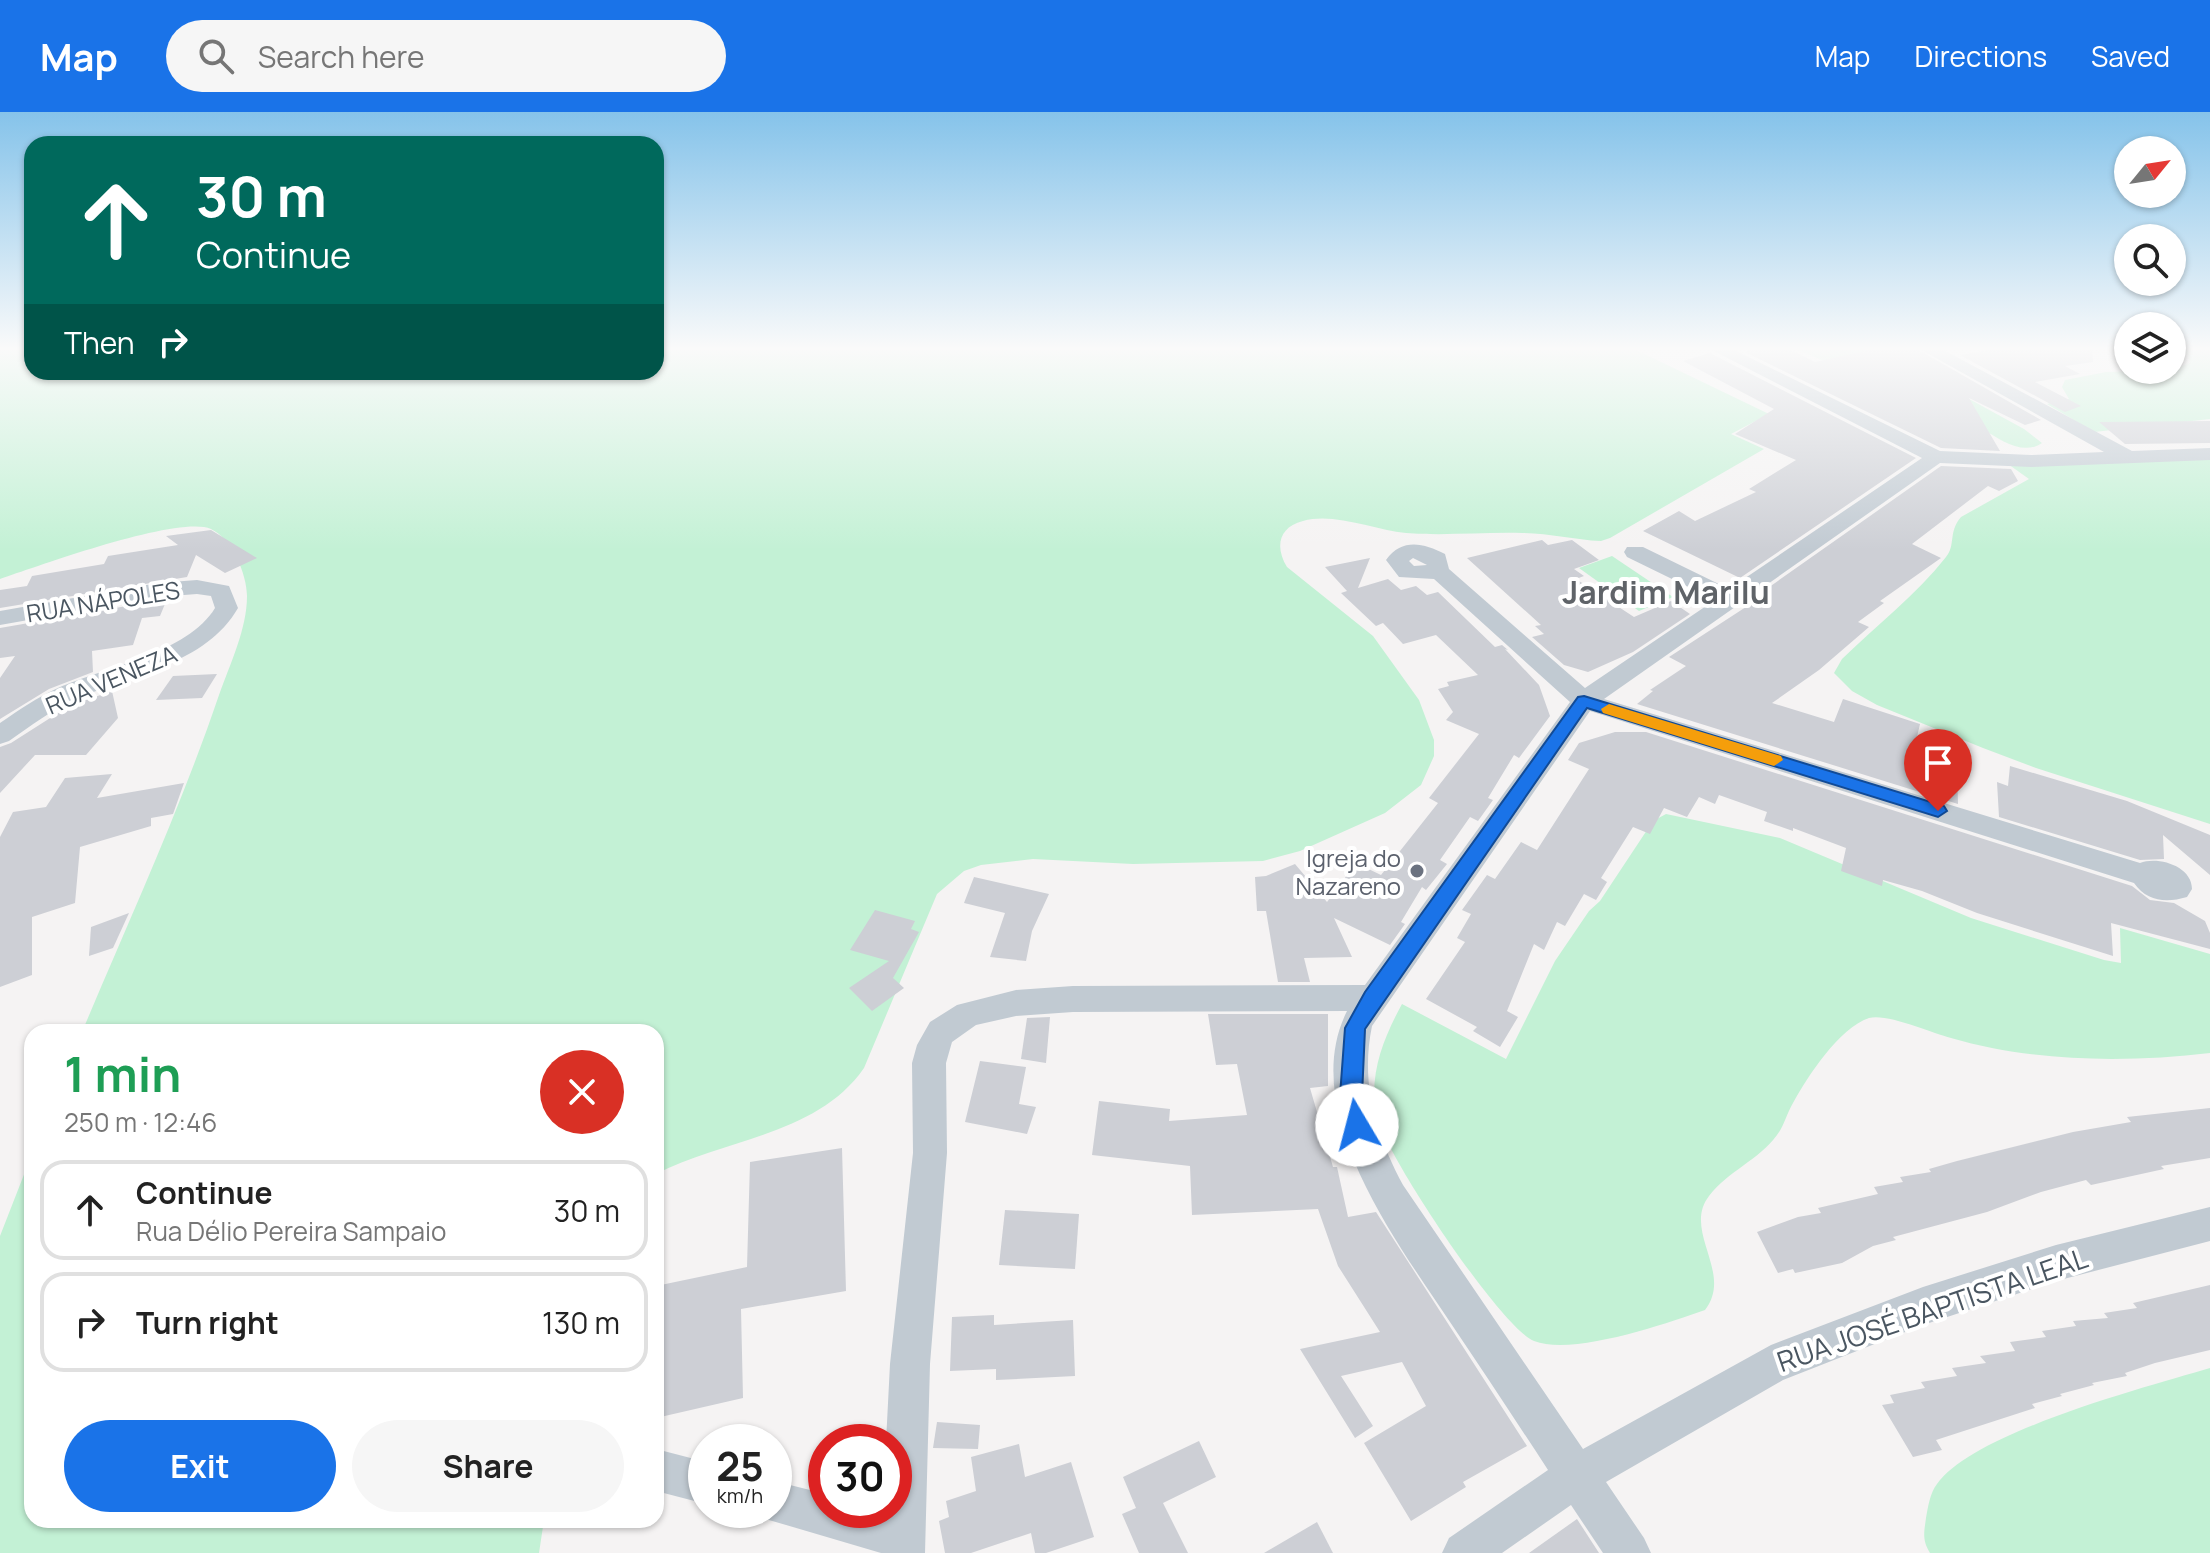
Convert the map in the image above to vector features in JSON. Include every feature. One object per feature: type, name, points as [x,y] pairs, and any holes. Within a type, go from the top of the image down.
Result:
[{"type":"street","points":[[1852,415],[1936,457],[2031,461],[2210,454]]},
{"type":"street","points":[[2051,415],[2128,457]]},
{"type":"street","points":[[1629,1553],[1403,1219],[1373,1164],[1354,1110],[1351,1059],[1355,1028],[1373,998],[1584,701],[1936,457]]},
{"type":"street","points":[[1635,552],[1729,598]]},
{"type":"street","points":[[1437,570],[1584,701],[2144,875]]},
{"type":"street","name":"RUA NÁPOLES","points":[[0,618],[158,590],[197,587],[221,591],[225,596],[226,612],[220,621]]},
{"type":"street","name":"RUA VENEZA","points":[[0,735],[65,694],[187,647],[220,621]]},
{"type":"street","points":[[792,1508],[902,1545],[910,1364],[930,1153],[929,1063],[933,1045],[941,1032],[968,1014],[1016,1003],[1073,999],[1373,998]]},
{"type":"street","name":"RUA JOSÉ BAPTISTA LEAL","points":[[1464,1553],[1575,1477],[1771,1365],[1923,1306],[2056,1263],[2210,1224]]},
{"type":"street","points":[[664,1472],[688,1478]]},
{"type":"green space","points":[[0,415],[1767,415],[1731,434],[1764,449],[1601,541],[1532,533],[1406,533],[1328,519],[1303,521],[1288,528],[1280,546],[1287,567],[1373,636],[1419,700],[1434,740],[1434,756],[1421,785],[1385,813],[1300,851],[1263,861],[1133,864],[1033,859],[981,865],[964,871],[937,894],[864,1068],[845,1090],[822,1108],[796,1122],[664,1170],[664,1024],[85,1024],[204,738],[241,634],[246,587],[237,558],[219,534],[211,529],[194,527],[140,535],[0,579]]},
{"type":"green space","points":[[1951,415],[1999,415],[2042,443],[2035,447],[2019,447]]},
{"type":"green space","points":[[2066,415],[2210,415],[2210,419],[2094,432]]},
{"type":"green space","points":[[2210,459],[2210,824],[1983,748],[1877,705],[1852,691],[1834,673],[1842,659],[1909,597],[1946,557],[1961,517],[2029,479],[2008,464]]},
{"type":"green space","points":[[1612,556],[1673,597],[1639,611],[1579,568]]},
{"type":"green space","points":[[1666,814],[1780,838],[1971,918],[2104,960],[2121,963],[2120,928],[2210,954],[2210,1053],[2112,1059],[2047,1056],[1982,1046],[1898,1021],[1869,1018],[1847,1032],[1825,1054],[1770,1144],[1725,1179],[1709,1196],[1702,1209],[1701,1223],[1714,1282],[1705,1310],[1644,1330],[1595,1341],[1551,1345],[1534,1341],[1518,1329],[1471,1273],[1420,1198],[1383,1134],[1374,1099],[1379,1057],[1402,1004],[1506,1059],[1555,961],[1589,911],[1600,901],[1653,821]]},
{"type":"green space","points":[[24,1174],[24,1528],[543,1528],[539,1553],[0,1553],[0,1236]]},
{"type":"green space","points":[[2210,1368],[2210,1553],[1930,1553],[1924,1532],[1931,1496],[1937,1484],[1957,1465],[2023,1429],[2105,1399]]},
{"type":"building","points":[[1764,415],[1832,415],[1916,458],[1740,578],[1643,531],[1679,511],[1695,521],[1756,492],[1749,489],[1796,460],[1735,434]]},
{"type":"building","points":[[1874,415],[1979,415],[2000,451],[1941,448]]},
{"type":"building","points":[[2005,415],[2033,415],[2041,420],[2025,425]]},
{"type":"building","points":[[2210,421],[2210,443],[2125,444],[2099,422]]},
{"type":"building","points":[[1941,466],[2011,469],[2018,481],[1999,491],[1988,486],[1912,544],[1941,558],[1880,601],[1884,603],[1858,622],[1869,627],[1819,670],[1772,703],[1834,722],[1843,699],[1920,724],[1914,750],[1920,751],[1919,758],[1957,769],[1958,804],[1637,704],[1653,691],[1650,690],[1686,666],[1669,657],[1769,592],[1765,590]]},
{"type":"building","points":[[211,530],[257,558],[225,573],[196,555],[187,577],[0,608],[0,590],[27,586],[32,576],[104,564],[108,556],[178,545],[166,536]]},
{"type":"building","points":[[1542,540],[1548,545],[1572,540],[1599,560],[1574,569],[1584,576],[1576,579],[1634,617],[1671,601],[1690,614],[1633,652],[1588,672],[1564,665],[1532,637],[1544,634],[1535,626],[1541,625],[1467,558]]},
{"type":"building","points":[[1370,558],[1358,588],[1388,579],[1401,590],[1416,586],[1427,595],[1438,592],[1495,647],[1502,645],[1508,650],[1505,649],[1539,685],[1550,716],[1519,758],[1514,755],[1488,798],[1493,800],[1478,821],[1470,817],[1440,860],[1447,864],[1426,890],[1422,887],[1401,922],[1405,924],[1390,945],[1334,918],[1352,957],[1304,958],[1310,982],[1278,982],[1266,911],[1257,911],[1255,877],[1266,876],[1295,864],[1327,902],[1356,863],[1381,875],[1438,803],[1429,798],[1479,734],[1446,720],[1453,712],[1438,689],[1449,686],[1447,682],[1478,675],[1436,635],[1403,644],[1383,623],[1376,626],[1341,593],[1347,591],[1325,567]]},
{"type":"building","points":[[167,599],[160,616],[142,618],[133,645],[92,651],[93,672],[49,689],[0,719],[0,678],[15,656],[0,658],[0,628]]},
{"type":"building","points":[[217,674],[202,698],[156,700],[173,676]]},
{"type":"building","points":[[112,691],[118,718],[86,755],[35,755],[0,793],[0,747],[69,706]]},
{"type":"building","points":[[1615,732],[1646,732],[2132,886],[2150,900],[2174,903],[2205,921],[2210,933],[2210,949],[2111,923],[2113,956],[1977,913],[1922,891],[1883,880],[1882,886],[1841,871],[1846,848],[1793,828],[1793,831],[1764,821],[1767,812],[1719,795],[1715,804],[1699,797],[1687,817],[1664,808],[1650,834],[1633,827],[1601,878],[1607,882],[1596,900],[1584,894],[1565,926],[1557,922],[1544,950],[1534,944],[1507,1011],[1518,1017],[1500,1047],[1473,1031],[1477,1027],[1426,999],[1465,942],[1457,938],[1471,914],[1462,910],[1487,875],[1495,879],[1521,842],[1537,850],[1589,769],[1568,760],[1579,743]]},
{"type":"building","points":[[2010,766],[2127,801],[2210,835],[2210,875],[2163,835],[2164,859],[2140,860],[1999,817],[1997,782],[2008,786]]},
{"type":"building","points":[[112,774],[97,798],[184,783],[173,814],[151,818],[151,826],[80,847],[75,903],[32,917],[32,975],[0,987],[0,837],[13,812],[46,807],[65,778]]},
{"type":"building","points":[[974,877],[1049,894],[1032,931],[1026,961],[990,957],[1005,913],[964,903]]},
{"type":"building","points":[[875,910],[915,921],[911,929],[919,932],[893,978],[904,988],[872,1011],[849,988],[889,961],[850,950]]},
{"type":"building","points":[[129,913],[113,948],[89,956],[91,927]]},
{"type":"building","points":[[1208,1014],[1328,1014],[1328,1086],[1310,1088],[1333,1167],[1337,1167],[1348,1217],[1376,1212],[1527,1446],[1463,1482],[1466,1487],[1411,1521],[1364,1443],[1426,1406],[1402,1362],[1341,1376],[1373,1426],[1355,1438],[1300,1349],[1380,1332],[1338,1266],[1318,1209],[1192,1215],[1190,1166],[1092,1155],[1099,1101],[1170,1109],[1169,1121],[1247,1115],[1237,1064],[1216,1065]]},
{"type":"building","points":[[1050,1017],[1046,1063],[1021,1059],[1027,1018]]},
{"type":"building","points":[[980,1061],[1026,1067],[1019,1104],[1036,1107],[1027,1134],[965,1122]]},
{"type":"building","points":[[2210,1108],[2210,1158],[2161,1166],[2164,1169],[2091,1185],[2086,1180],[2041,1192],[1987,1212],[1893,1237],[1896,1240],[1873,1246],[1842,1263],[1795,1273],[1793,1269],[1778,1273],[1757,1232],[1798,1217],[1821,1213],[1818,1208],[1878,1194],[1874,1187],[1903,1182],[1900,1177],[1931,1172],[1929,1169],[1957,1161],[2073,1132],[2131,1122],[2127,1117]]},
{"type":"building","points":[[842,1148],[846,1291],[741,1309],[743,1398],[664,1416],[664,1284],[747,1267],[750,1162]]},
{"type":"building","points":[[1005,1210],[1079,1214],[1075,1269],[999,1265]]},
{"type":"building","points":[[2210,1285],[2210,1350],[2155,1363],[2125,1373],[2127,1376],[2092,1383],[2094,1385],[2032,1404],[2035,1408],[1936,1440],[1942,1450],[1913,1457],[1882,1405],[1894,1403],[1890,1395],[1925,1388],[1921,1382],[1957,1376],[1952,1368],[1986,1363],[1980,1356],[2015,1351],[2010,1342],[2046,1337],[2042,1331],[2076,1326],[2073,1321],[2108,1318],[2104,1313],[2137,1308],[2133,1303]]},
{"type":"building","points":[[994,1315],[994,1325],[1073,1320],[1075,1376],[996,1380],[996,1369],[950,1371],[952,1317]]},
{"type":"building","points":[[937,1422],[980,1425],[978,1449],[933,1448]]},
{"type":"building","points":[[1199,1441],[1216,1477],[1163,1503],[1188,1553],[1139,1553],[1122,1514],[1136,1508],[1123,1477]]},
{"type":"building","points":[[1019,1444],[1025,1477],[1071,1462],[1094,1537],[1046,1553],[1035,1553],[1031,1533],[971,1553],[945,1553],[939,1521],[949,1517],[946,1501],[976,1491],[971,1457]]},
{"type":"building","points":[[1577,1519],[1599,1553],[1529,1553]]},
{"type":"building","points":[[1317,1522],[1333,1553],[1264,1553]]},
{"type":"slow traffic","points":[[1609,709],[1774,760]]},
{"type":"place","name":"Igreja do Nazareno","points":[[1417,871]]},
{"type":"district","name":"Jardim Marilu","points":[[1666,592]]},
{"type":"route","points":[[1357,1125],[1351,1096],[1355,1028],[1373,998],[1584,701],[1938,811]]}]
